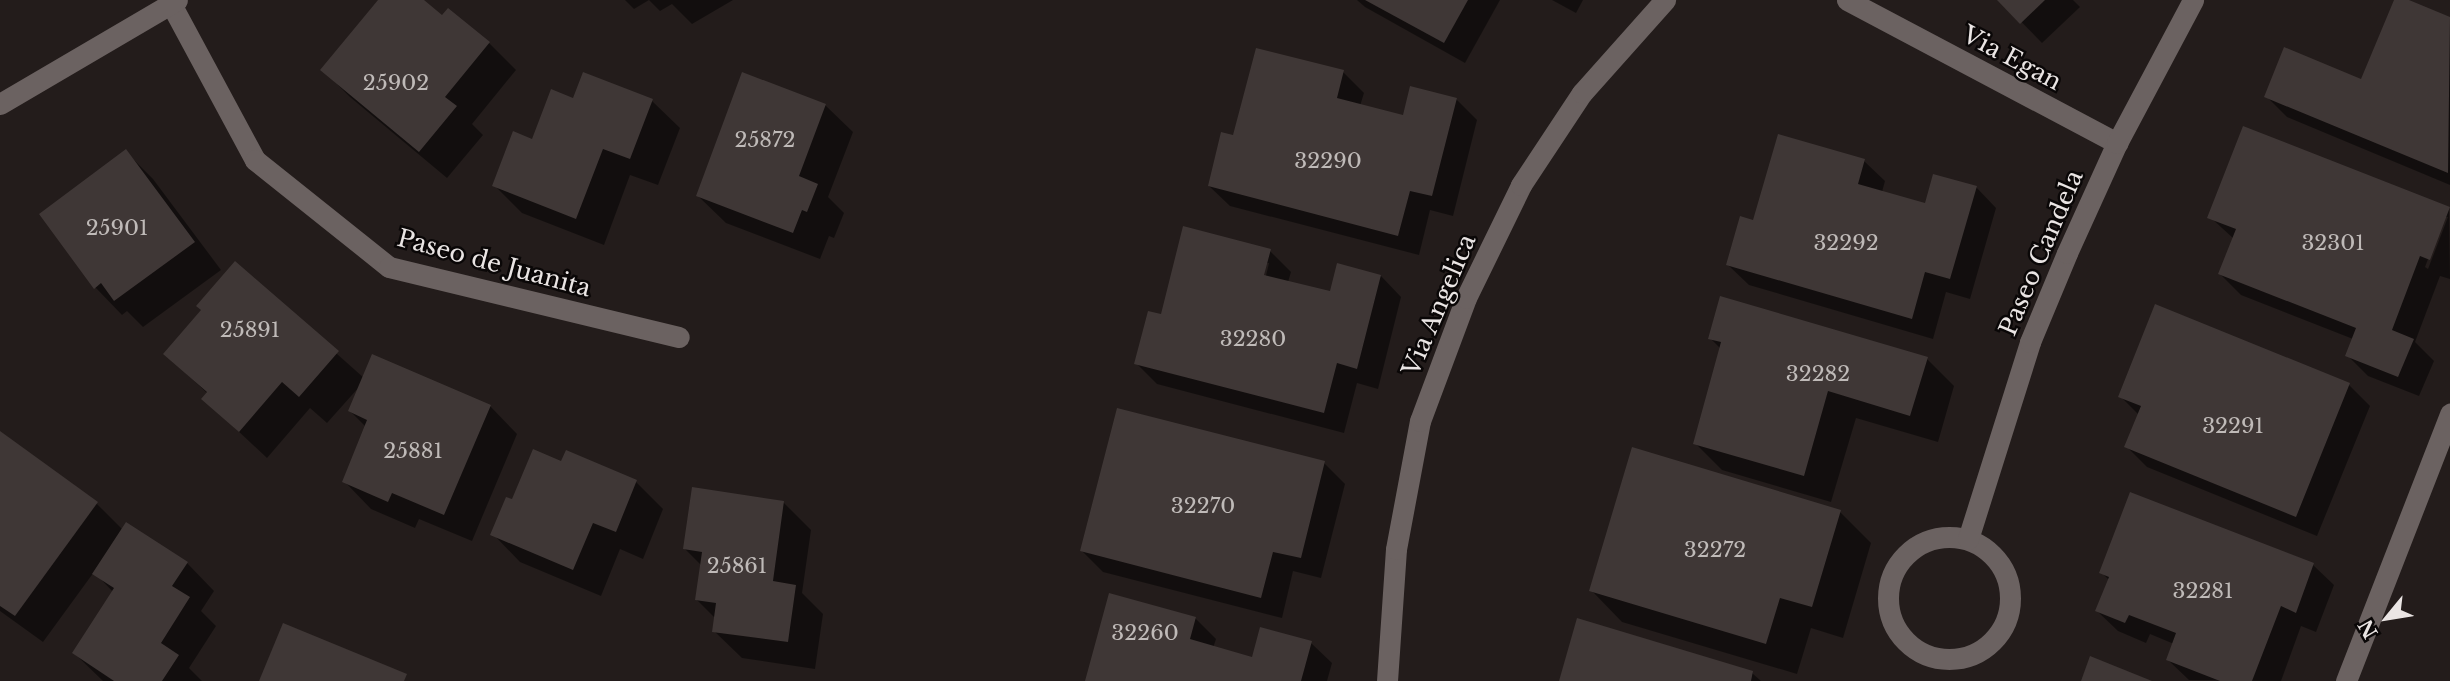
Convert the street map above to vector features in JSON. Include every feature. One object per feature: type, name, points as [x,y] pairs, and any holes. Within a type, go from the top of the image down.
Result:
[{"type":"street","name":"Via Angelica","points":[[1387,681],[1396,549],[1420,421],[1466,298],[1521,185],[1582,93],[1665,0]]},
{"type":"street","name":"Via Egan","points":[[1847,0],[2116,143]]},
{"type":"street","name":"Paseo Candela","points":[[1968,539],[2030,342],[2116,143],[2193,0]]},
{"type":"street","points":[[0,104],[174,2]]},
{"type":"street","name":"Paseo de Juanita","points":[[174,2],[255,159],[389,267],[679,337]]},
{"type":"street","points":[[2346,681],[2450,414]]},
{"type":"street","points":[[1933,538],[1968,539],[1997,559],[2011,592],[2005,626],[1981,652],[1947,661],[1914,650],[1891,623],[1888,587],[1903,555],[1933,538]]},
{"type":"building","points":[[378,0],[424,0],[442,15],[448,8],[490,42],[445,97],[457,106],[419,152],[320,70]]},
{"type":"building","points":[[1365,0],[1468,0],[1444,43]]},
{"type":"building","points":[[1997,0],[2045,0],[2020,24]]},
{"type":"building","points":[[2394,0],[2409,0],[2450,17],[2448,173],[2264,97],[2284,47],[2361,79]]},
{"type":"building","points":[[1256,48],[1344,70],[1337,98],[1403,115],[1410,86],[1457,98],[1432,196],[1410,191],[1398,236],[1208,186],[1221,132],[1233,135]]},
{"type":"building","points":[[583,72],[653,99],[630,159],[603,149],[576,219],[492,186],[513,131],[532,139],[551,89],[573,98]]},
{"type":"building","points":[[742,72],[826,104],[799,176],[818,184],[807,212],[802,210],[793,233],[696,196]]},
{"type":"building","points":[[2243,126],[2450,207],[2430,260],[2420,256],[2392,330],[2414,339],[2398,377],[2345,356],[2356,328],[2218,274],[2236,229],[2207,218]]},
{"type":"building","points":[[1778,134],[1865,159],[1858,184],[1925,203],[1933,174],[1977,186],[1950,279],[1925,272],[1912,319],[1726,265],[1740,216],[1753,220]]},
{"type":"building","points":[[126,149],[195,242],[114,301],[101,283],[94,289],[39,214]]},
{"type":"building","points":[[1183,226],[1271,249],[1264,275],[1330,291],[1337,263],[1381,275],[1357,369],[1337,363],[1324,413],[1134,364],[1148,311],[1161,314]]},
{"type":"building","points":[[235,261],[339,351],[299,397],[282,382],[239,432],[201,399],[207,392],[163,354],[201,310],[196,306]]},
{"type":"building","points":[[1720,296],[1928,357],[1910,416],[1828,391],[1804,476],[1693,444],[1721,342],[1708,339]]},
{"type":"building","points":[[2155,304],[2350,383],[2296,517],[2124,447],[2141,406],[2118,397]]},
{"type":"building","points":[[372,354],[491,405],[444,515],[392,493],[388,502],[342,482],[367,420],[348,411]]},
{"type":"building","points":[[1117,408],[1325,461],[1301,558],[1273,552],[1261,598],[1080,551]]},
{"type":"building","points":[[0,431],[98,502],[15,616],[0,606]]},
{"type":"building","points":[[1632,447],[1841,510],[1812,607],[1780,598],[1766,644],[1589,591]]},
{"type":"building","points":[[533,449],[561,461],[566,450],[637,480],[616,532],[593,523],[573,570],[490,535],[506,497],[512,499]]},
{"type":"building","points":[[692,487],[784,501],[773,581],[796,585],[788,642],[712,632],[716,603],[695,600],[702,552],[683,549]]},
{"type":"building","points":[[2130,492],[2314,563],[2296,613],[2281,606],[2252,681],[2220,681],[2166,660],[2176,633],[2129,615],[2125,623],[2095,611],[2109,577],[2099,573]]},
{"type":"building","points":[[126,522],[188,562],[172,586],[190,597],[161,643],[179,655],[162,681],[114,681],[72,653],[114,588],[92,574]]},
{"type":"building","points":[[1109,593],[1196,617],[1190,639],[1252,657],[1260,627],[1312,641],[1301,681],[1085,681]]},
{"type":"building","points":[[1577,618],[1753,671],[1751,681],[1559,681]]},
{"type":"building","points":[[283,623],[407,674],[404,681],[259,681]]},
{"type":"building","points":[[2090,656],[2152,681],[2081,681]]}]
